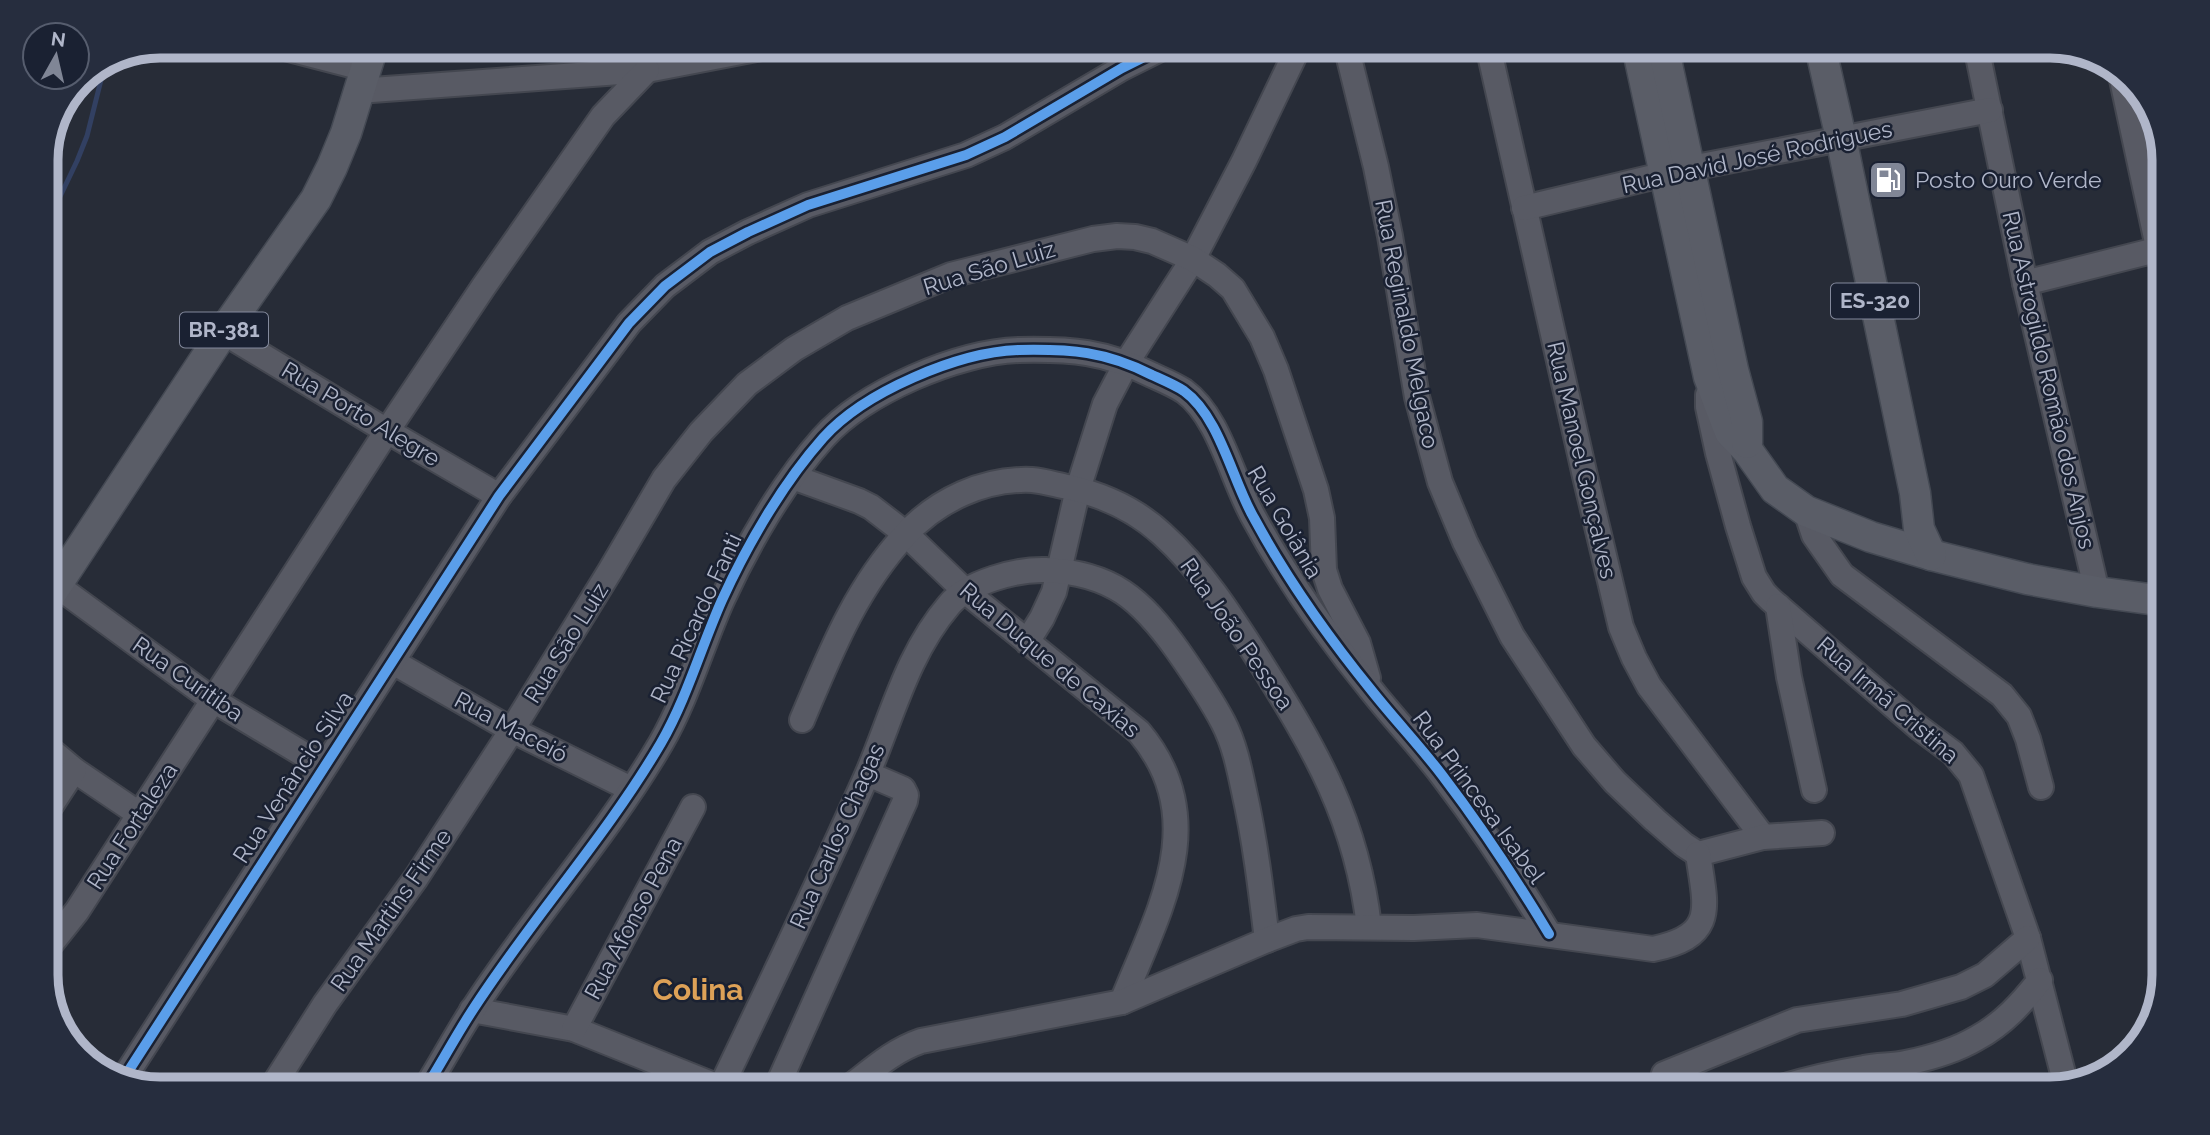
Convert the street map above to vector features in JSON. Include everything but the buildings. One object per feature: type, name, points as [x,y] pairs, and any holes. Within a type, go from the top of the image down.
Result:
[{"type":"main road","points":[[1641,58],[1678,171]]},
{"type":"main road","points":[[1664,58],[1678,171],[1721,374],[1730,432],[1748,451],[1775,489],[1806,511],[1871,537],[1929,554],[2027,579],[2152,599]]},
{"type":"main road","name":"ES-320","points":[[1823,58],[1915,494],[1919,530],[1929,554]]},
{"type":"main road","name":"BR-381","points":[[58,582],[223,332],[316,198],[346,134],[366,69]]},
{"type":"main road","points":[[1915,494],[1928,523],[1941,540],[1959,554],[1989,569]]},
{"type":"street","points":[[323,58],[366,69],[648,70],[710,58]]},
{"type":"street","points":[[644,58],[648,70]]},
{"type":"street","name":"Rua Venâncio Silva","points":[[128,1072],[499,496],[629,323],[665,286],[710,252],[748,232],[808,205],[966,155],[1005,137],[1142,58]]},
{"type":"street","points":[[1027,642],[1049,605],[1078,489],[1105,404],[1127,362],[1193,259],[1293,58]]},
{"type":"street","name":"Rua Reginaldo Melgaco","points":[[1349,58],[1384,208],[1417,397],[1440,482],[1465,541],[1512,636],[1584,746],[1615,782],[1655,820],[1698,854]]},
{"type":"street","name":"Rua Manoel Gonçalves","points":[[1491,58],[1584,476],[1621,627],[1649,686],[1763,837]]},
{"type":"street","name":"Rua Astrogildo Romão dos Anjos","points":[[1979,58],[2025,283],[2097,592]]},
{"type":"street","name":"Rua Fortaleza","points":[[58,935],[77,911],[387,431],[584,142],[603,116],[648,70]]},
{"type":"street","points":[[2124,89],[2152,207]]},
{"type":"street","name":"Rua David José Rodrigues","points":[[1524,208],[1678,171],[1990,110]]},
{"type":"street","name":"Rua São Luiz","points":[[512,730],[664,479],[701,432],[747,384],[794,349],[847,318],[951,275],[1044,250],[1117,236],[1152,242],[1193,259],[1217,275],[1233,289],[1262,337],[1276,370],[1316,490],[1322,518],[1324,570],[1330,589],[1359,643],[1370,689]]},
{"type":"street","points":[[2025,283],[2152,251]]},
{"type":"street","name":"Rua Porto Alegre","points":[[223,332],[499,496]]},
{"type":"street","name":"Rua Ricardo Fanti","points":[[433,1077],[472,1010],[631,789],[663,740],[723,599],[741,564],[793,477],[824,437],[843,419],[867,403],[915,376],[948,364],[1007,351],[1051,349],[1087,352],[1127,362]]},
{"type":"street","name":"Rua Goiânia","points":[[1127,362],[1182,390],[1207,415],[1256,522],[1313,612],[1370,689]]},
{"type":"street","name":"Rua Irmã Cristina","points":[[1721,374],[1708,407],[1738,526],[1754,577],[1764,593],[1778,606],[1918,727],[1953,752],[1971,775],[2028,938],[2064,1076]]},
{"type":"street","name":"Rua Duque de Caxias","points":[[793,477],[871,507],[906,534],[965,591],[1139,732],[1162,765],[1171,788],[1174,806],[1175,834],[1171,876],[1122,1002]]},
{"type":"street","name":"Rua João Pessoa","points":[[802,720],[838,636],[860,594],[906,534],[934,510],[956,496],[1007,481],[1034,480],[1078,489],[1104,498],[1128,508],[1161,533],[1195,568],[1248,643],[1301,727],[1336,796],[1357,857],[1369,927]]},
{"type":"street","points":[[1806,511],[1814,536],[1842,575],[2001,695],[2019,716],[2041,787]]},
{"type":"street","points":[[965,591],[1017,572],[1034,569],[1059,570],[1107,582],[1123,591],[1147,611],[1198,680],[1223,723],[1236,757],[1258,860],[1267,940]]},
{"type":"street","name":"Rua Carlos Chagas","points":[[726,1077],[867,774],[907,673],[927,633],[952,601],[965,591]]},
{"type":"street","name":"Rua Curitiba","points":[[58,598],[213,699],[323,766]]},
{"type":"street","points":[[1778,606],[1789,677],[1814,790]]},
{"type":"street","name":"Rua Maceió","points":[[394,662],[512,730],[631,789]]},
{"type":"street","name":"Rua Princesa Isabel","points":[[1370,689],[1456,794],[1510,869],[1549,934]]},
{"type":"street","name":"Rua Martins Firme","points":[[279,1077],[326,1004],[416,878],[512,730]]},
{"type":"street","points":[[58,757],[139,814]]},
{"type":"street","points":[[58,795],[74,770]]},
{"type":"street","points":[[782,1077],[905,801],[906,794],[903,789],[867,774]]},
{"type":"street","name":"Rua Afonso Pena","points":[[574,1028],[693,807]]},
{"type":"street","points":[[864,1077],[893,1054],[921,1041],[1122,1002],[1267,940],[1308,927],[1414,928],[1477,925],[1653,949],[1672,945],[1688,939],[1698,929],[1704,915],[1698,854],[1763,837],[1822,833]]},
{"type":"street","points":[[1664,1074],[1797,1020],[1902,1004],[1961,987],[1984,975],[2028,938]]},
{"type":"street","points":[[1820,1077],[1906,1063],[1977,1038],[2022,1003],[2040,980]]},
{"type":"street","points":[[472,1010],[574,1028],[691,1077]]},
{"type":"waterway","points":[[58,201],[87,136],[102,76]]},
{"type":"cycle path","points":[[128,1072],[499,496],[629,323],[665,286],[710,252],[748,232],[808,205],[966,155],[1005,137],[1142,58]]},
{"type":"cycle path","points":[[432,1077],[495,977],[640,778],[679,708],[722,600],[743,558],[767,515],[808,456],[841,421],[887,390],[941,367],[995,352],[1055,350],[1103,356],[1173,385],[1196,402],[1216,433],[1254,518],[1294,585],[1356,671],[1456,794],[1498,853],[1549,934]]},
{"type":"place","name":"Posto Ouro Verde","points":[[1888,180]]},
{"type":"district","name":"Colina","points":[[698,990]]}]
